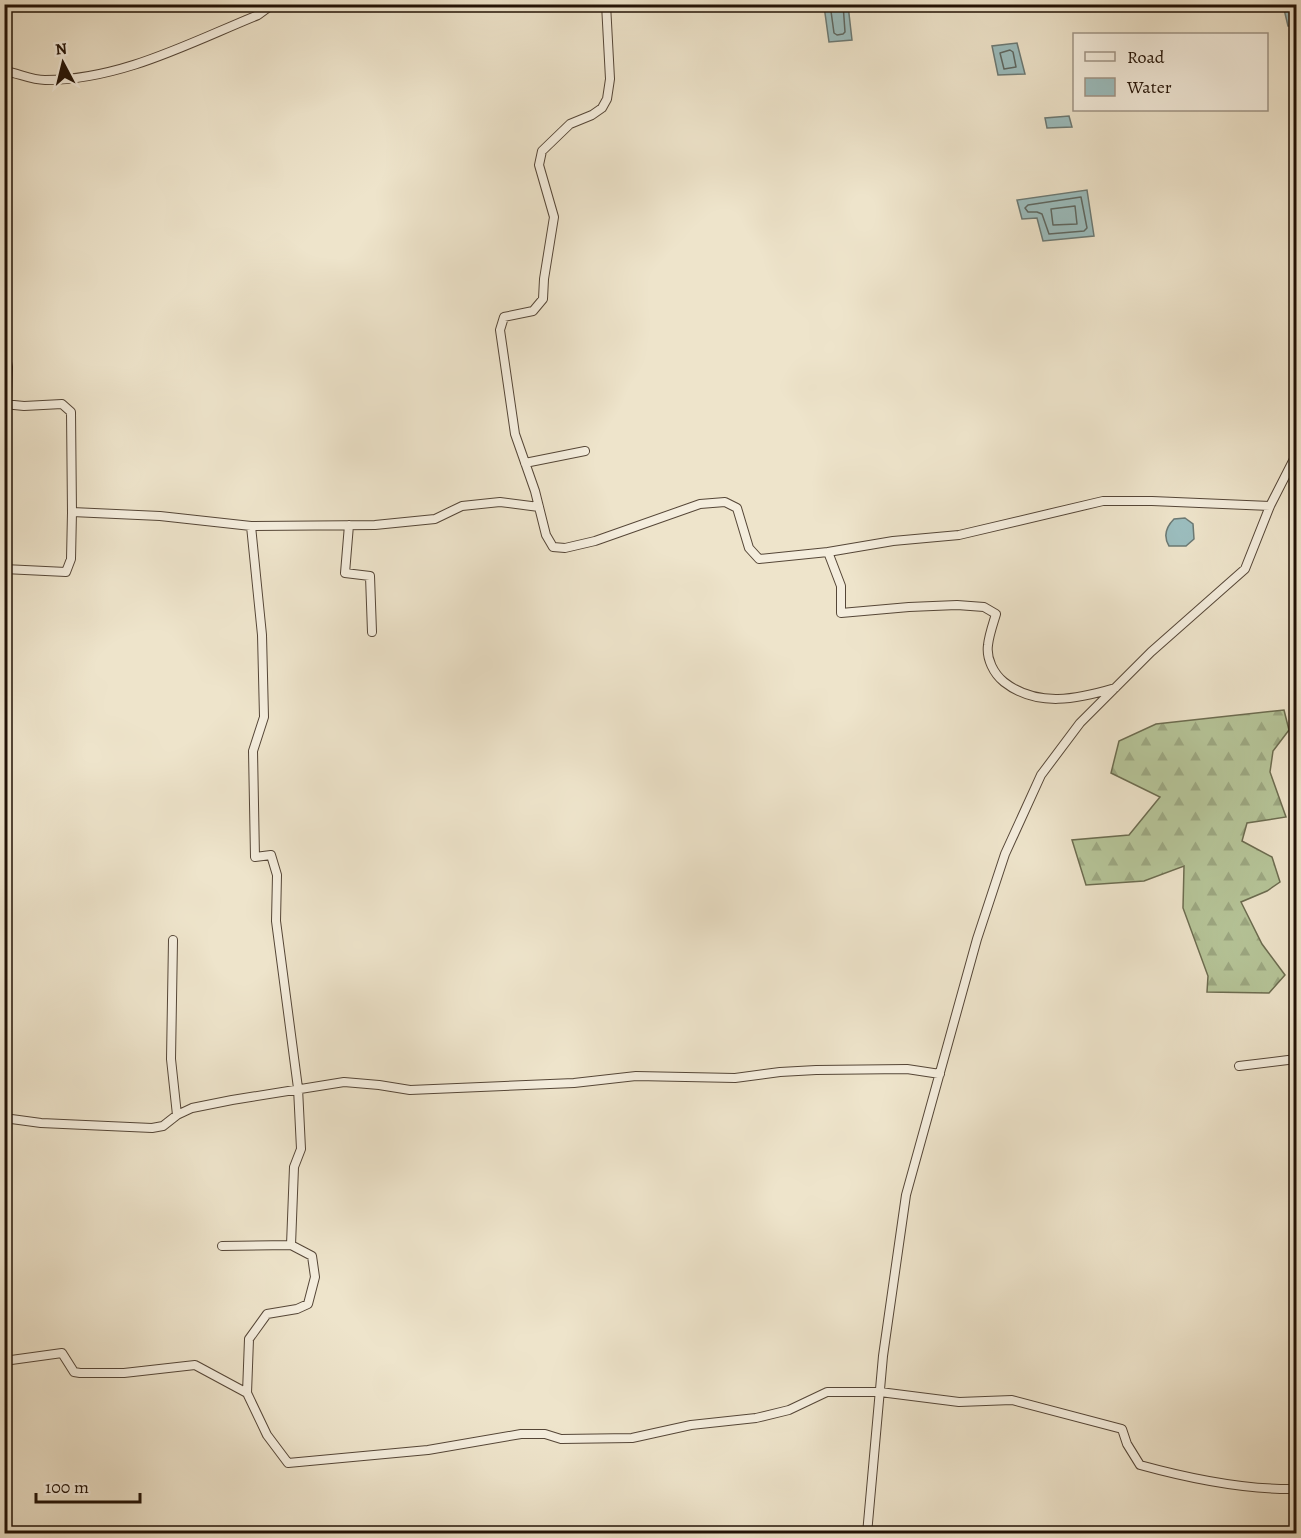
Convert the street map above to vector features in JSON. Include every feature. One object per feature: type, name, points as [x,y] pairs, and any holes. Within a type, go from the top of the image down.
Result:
[{"type":"street","points":[[4,71],[42,80],[102,75],[154,58],[258,15],[273,4]]},
{"type":"street","points":[[606,4],[610,79],[607,99],[602,108],[570,124],[542,151],[539,165],[554,217],[543,299],[533,311],[504,317],[500,330],[515,434],[546,535],[553,548],[565,548],[595,540],[700,504],[725,502],[737,508],[749,548],[759,559],[828,552],[893,541],[959,535],[1103,501],[1269,506]]},
{"type":"street","points":[[4,347],[8,367],[6,404],[24,406],[62,404],[71,412],[72,512],[71,559],[66,572],[4,569]]},
{"type":"street","points":[[525,464],[585,451]]},
{"type":"street","points":[[867,1533],[883,1356],[906,1195],[977,939],[1005,854],[1041,776],[1080,723],[1151,652],[1245,569],[1269,506],[1296,455]]},
{"type":"street","points":[[72,512],[160,516],[251,526],[349,525],[435,519],[462,506],[500,502],[539,507]]},
{"type":"street","points":[[349,525],[345,573],[370,576],[372,632]]},
{"type":"street","points":[[251,526],[262,635],[264,717],[253,751],[255,856],[271,855],[278,875],[276,921],[298,1088],[301,1149],[294,1167],[291,1245]]},
{"type":"street","points":[[828,552],[841,586],[841,613],[909,606],[984,607],[996,614],[988,646],[993,669],[999,678],[1016,691],[1039,700],[1089,696],[1115,688]]},
{"type":"street","points":[[173,940],[171,1059],[177,1116]]},
{"type":"street","points":[[1239,1066],[1296,1059]]},
{"type":"street","points":[[4,1118],[42,1123],[152,1128],[163,1126],[192,1108],[298,1088],[344,1082],[410,1090],[574,1083],[636,1076],[735,1078],[816,1070],[907,1069],[940,1074]]},
{"type":"street","points":[[222,1246],[291,1245],[312,1256],[315,1277],[308,1304],[297,1309],[267,1314],[249,1339],[247,1394],[267,1435],[288,1463],[428,1450],[521,1434],[545,1434],[561,1439],[632,1438],[692,1425],[756,1418],[789,1410],[827,1392],[880,1392],[959,1402],[1012,1400],[1122,1429],[1127,1444],[1140,1465],[1172,1474],[1264,1490],[1296,1489]]},
{"type":"street","points":[[4,1360],[62,1353],[74,1372],[80,1373],[124,1373],[195,1365],[247,1394]]},
{"type":"green space","points":[[1284,710],[1289,730],[1273,751],[1270,772],[1286,817],[1247,823],[1242,841],[1272,857],[1280,882],[1267,891],[1241,902],[1262,944],[1285,975],[1269,993],[1207,992],[1208,976],[1183,908],[1184,866],[1144,881],[1086,885],[1072,840],[1129,835],[1160,797],[1111,773],[1119,741],[1156,724]]},
{"type":"water","points":[[848,5],[852,40],[829,42],[824,6]]},
{"type":"water","points":[[1283,5],[1296,5],[1296,26],[1288,26]]},
{"type":"water","points":[[1017,43],[1025,74],[998,75],[992,46]]},
{"type":"water","points":[[1069,116],[1072,127],[1047,128],[1045,118]]},
{"type":"water","points":[[1087,190],[1094,236],[1043,241],[1037,218],[1022,219],[1017,200]]},
{"type":"water","points":[[1185,518],[1193,524],[1194,539],[1186,546],[1169,546],[1166,532],[1169,525],[1174,519]]}]
